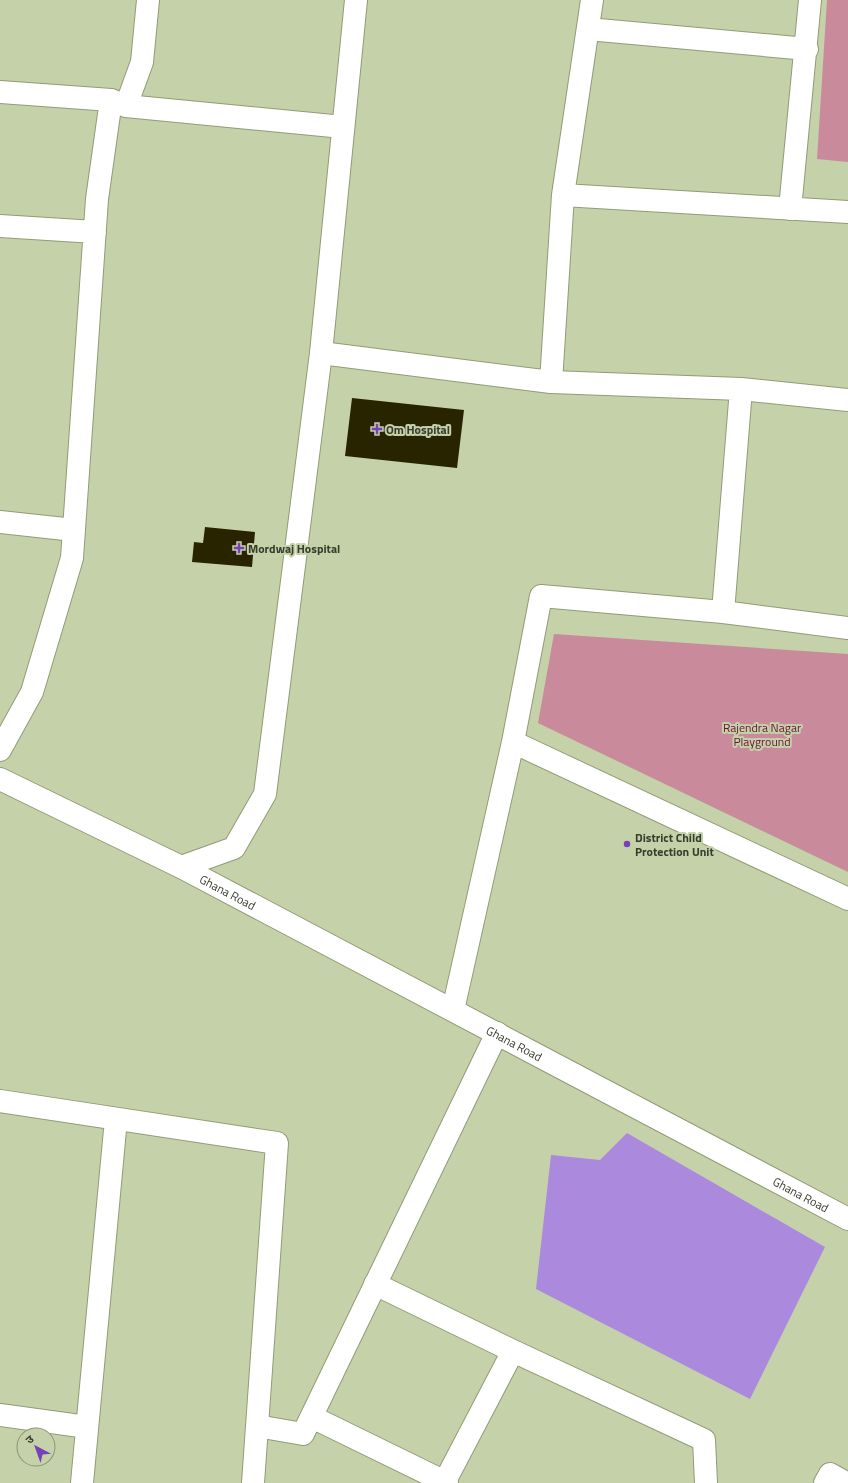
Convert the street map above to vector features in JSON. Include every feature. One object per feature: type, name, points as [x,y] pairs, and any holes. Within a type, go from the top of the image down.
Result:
[{"type":"street","points":[[0,750],[32,692],[72,558],[97,200],[118,103],[142,62],[148,0]]},
{"type":"street","points":[[181,867],[234,848],[265,794],[321,353],[356,0]]},
{"type":"street","points":[[551,382],[563,195],[592,0]]},
{"type":"street","points":[[790,209],[807,49],[810,0]]},
{"type":"street","points":[[588,29],[807,49]]},
{"type":"street","points":[[0,92],[343,127]]},
{"type":"street","points":[[563,195],[848,212]]},
{"type":"street","points":[[0,226],[95,232]]},
{"type":"street","points":[[321,353],[551,382],[741,390],[848,400]]},
{"type":"street","points":[[723,612],[741,390]]},
{"type":"street","points":[[0,522],[74,530]]},
{"type":"street","points":[[453,1010],[513,742],[541,596],[723,612],[848,628]]},
{"type":"street","points":[[513,742],[848,899]]},
{"type":"street","name":"Ghana Road","points":[[0,779],[181,867],[848,1219]]},
{"type":"street","points":[[257,1426],[303,1434],[497,1033]]},
{"type":"street","points":[[0,1101],[276,1143],[253,1483]]},
{"type":"street","points":[[82,1483],[116,1119]]},
{"type":"street","points":[[375,1284],[513,1351],[704,1440],[706,1483]]},
{"type":"street","points":[[312,1417],[445,1483],[513,1351]]},
{"type":"street","points":[[0,1415],[87,1427]]},
{"type":"street","points":[[825,1483],[830,1474],[846,1483]]},
{"type":"green space","points":[[827,0],[848,0],[848,162],[817,159]]},
{"type":"green space","name":"Rajendra Nagar Playground","points":[[554,634],[848,654],[848,872],[538,723]]},
{"type":"shaded area","points":[[627,1133],[825,1247],[750,1399],[536,1289],[551,1155],[600,1160]]},
{"type":"building","points":[[352,398],[464,410],[457,468],[345,456]]},
{"type":"building","points":[[205,527],[255,532],[252,567],[192,562],[194,542],[203,543]]},
{"type":"place","name":"Om Hospital","points":[[377,429]]},
{"type":"place","name":"Mordwaj Hospital","points":[[239,548]]},
{"type":"place","name":"District Child Protection Unit","points":[[627,844]]}]
